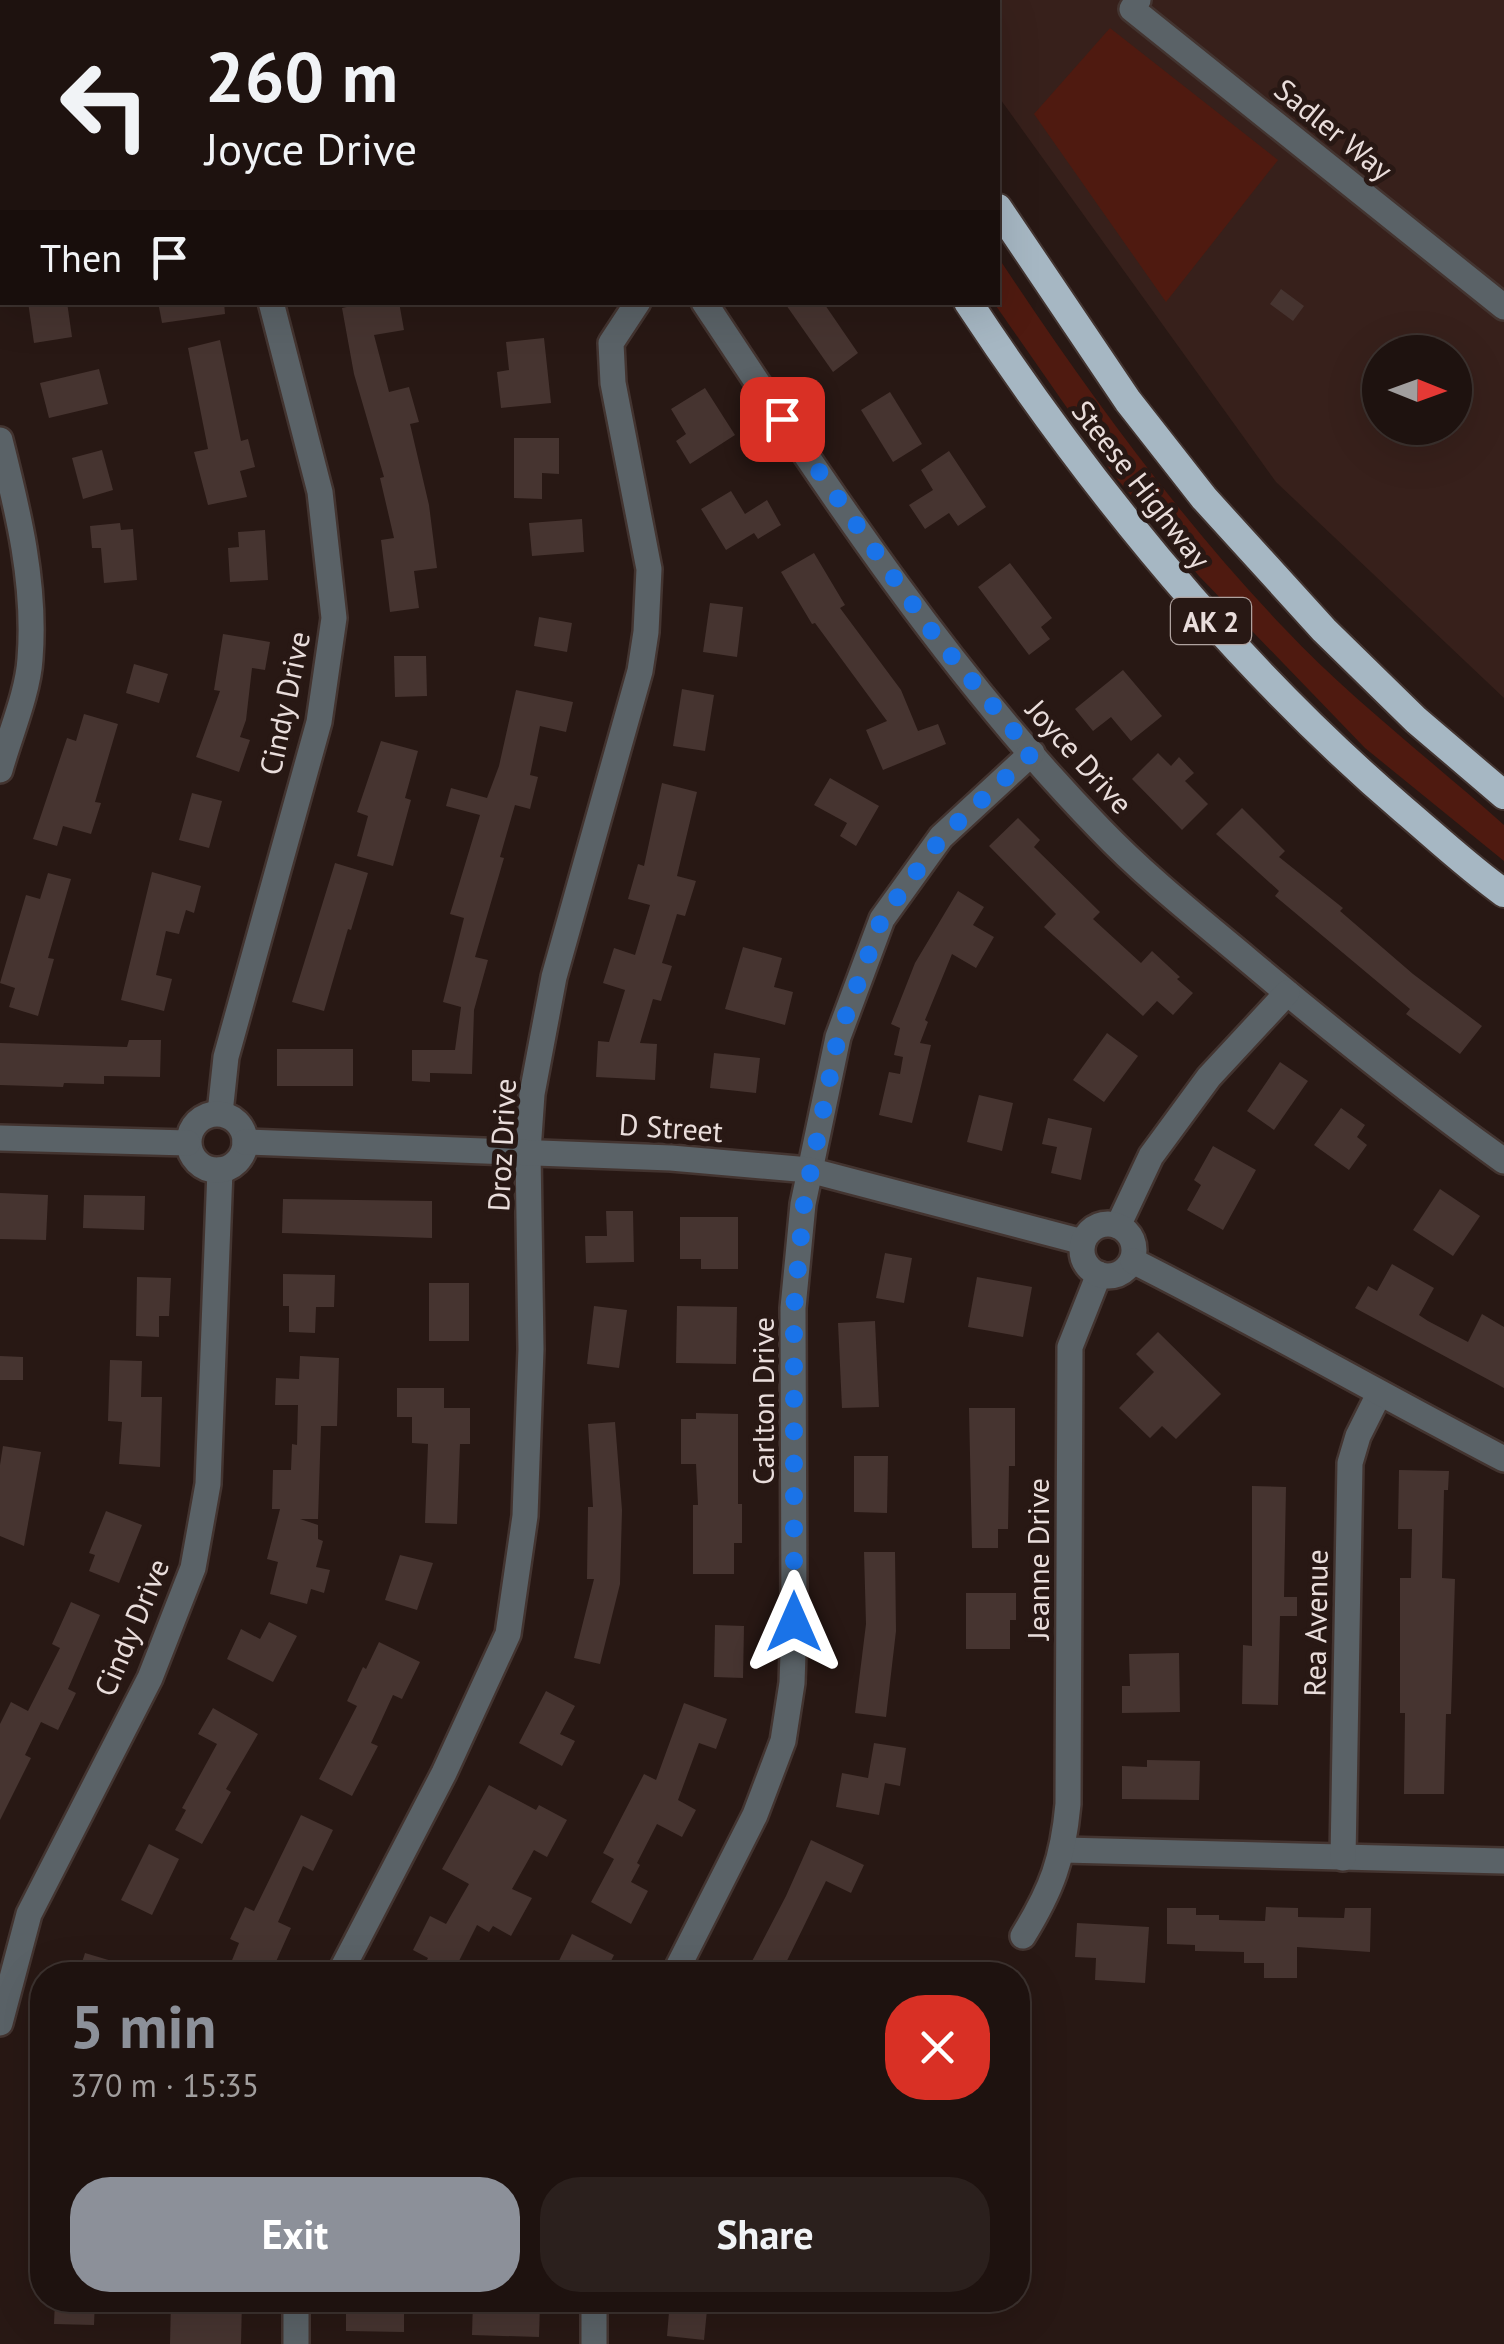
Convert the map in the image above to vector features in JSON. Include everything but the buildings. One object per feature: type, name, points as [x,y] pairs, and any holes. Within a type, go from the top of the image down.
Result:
[{"type":"highway","name":"Steese Highway","points":[[1000,211],[1128,401],[1204,498],[1364,669],[1504,796]]},
{"type":"highway","name":"Steese Highway","points":[[970,305],[1062,436],[1156,559],[1261,677],[1352,766],[1504,893]]},
{"type":"street","name":"Sadler Way","points":[[1138,0],[1132,9],[1504,306]]},
{"type":"street","name":"Cindy Drive","points":[[220,1114],[226,1057],[319,722],[334,618],[320,492],[272,305]]},
{"type":"street","name":"Droz Drive","points":[[346,1962],[444,1773],[508,1634],[526,1516],[531,1349],[528,1151],[532,1094],[554,977],[640,671],[646,632],[649,569],[613,382],[612,343],[636,305]]},
{"type":"street","name":"Joyce Drive","points":[[706,305],[801,448],[935,636],[1100,830],[1287,993],[1504,1162]]},
{"type":"street","points":[[0,440],[22,527],[29,586],[30,662],[0,770]]},
{"type":"street","name":"Carlton Drive","points":[[681,1962],[755,1816],[783,1741],[792,1682],[794,1622],[794,1308],[809,1170],[838,1037],[882,918],[942,837],[1032,753]]},
{"type":"street","points":[[1118,1226],[1152,1156],[1174,1125],[1209,1078],[1287,993]]},
{"type":"street","points":[[220,1114],[235,1120],[245,1142],[234,1164],[220,1170],[210,1170],[194,1160],[188,1143],[189,1133],[201,1118],[220,1114]]},
{"type":"street","points":[[0,1138],[188,1143]]},
{"type":"street","name":"D Street","points":[[245,1142],[671,1158],[809,1170],[1083,1242]]},
{"type":"street","name":"Cindy Drive","points":[[0,2023],[28,1914],[150,1678],[193,1568],[208,1484],[220,1170]]},
{"type":"street","points":[[1118,1226],[1126,1230],[1134,1244],[1132,1261],[1121,1273],[1099,1274],[1084,1260],[1083,1242],[1094,1228],[1118,1226]]},
{"type":"street","points":[[1132,1261],[1266,1328],[1379,1394],[1504,1459]]},
{"type":"street","name":"Jeanne Drive","points":[[1023,1936],[1045,1900],[1064,1850],[1068,1804],[1070,1346],[1099,1274]]},
{"type":"street","name":"Rea Avenue","points":[[1343,1858],[1350,1463],[1358,1436],[1379,1394]]},
{"type":"street","points":[[1064,1850],[1504,1861]]},
{"type":"street","points":[[296,2312],[296,2344]]},
{"type":"street","points":[[594,2312],[594,2344]]},
{"type":"shaded area","points":[[1000,0],[1504,0],[1504,698],[1276,482],[1000,99]]},
{"type":"shaded area","points":[[1110,28],[1278,160],[1166,302],[1034,114]]},
{"type":"shaded area","points":[[1000,260],[1133,449],[1244,585],[1337,680],[1504,825],[1504,861],[1365,748],[1199,576],[1113,474],[995,305],[1000,305]]},
{"type":"route","points":[[782,419],[935,636],[1032,753],[942,837],[882,918],[838,1037],[809,1170],[794,1308],[794,1622]]}]
